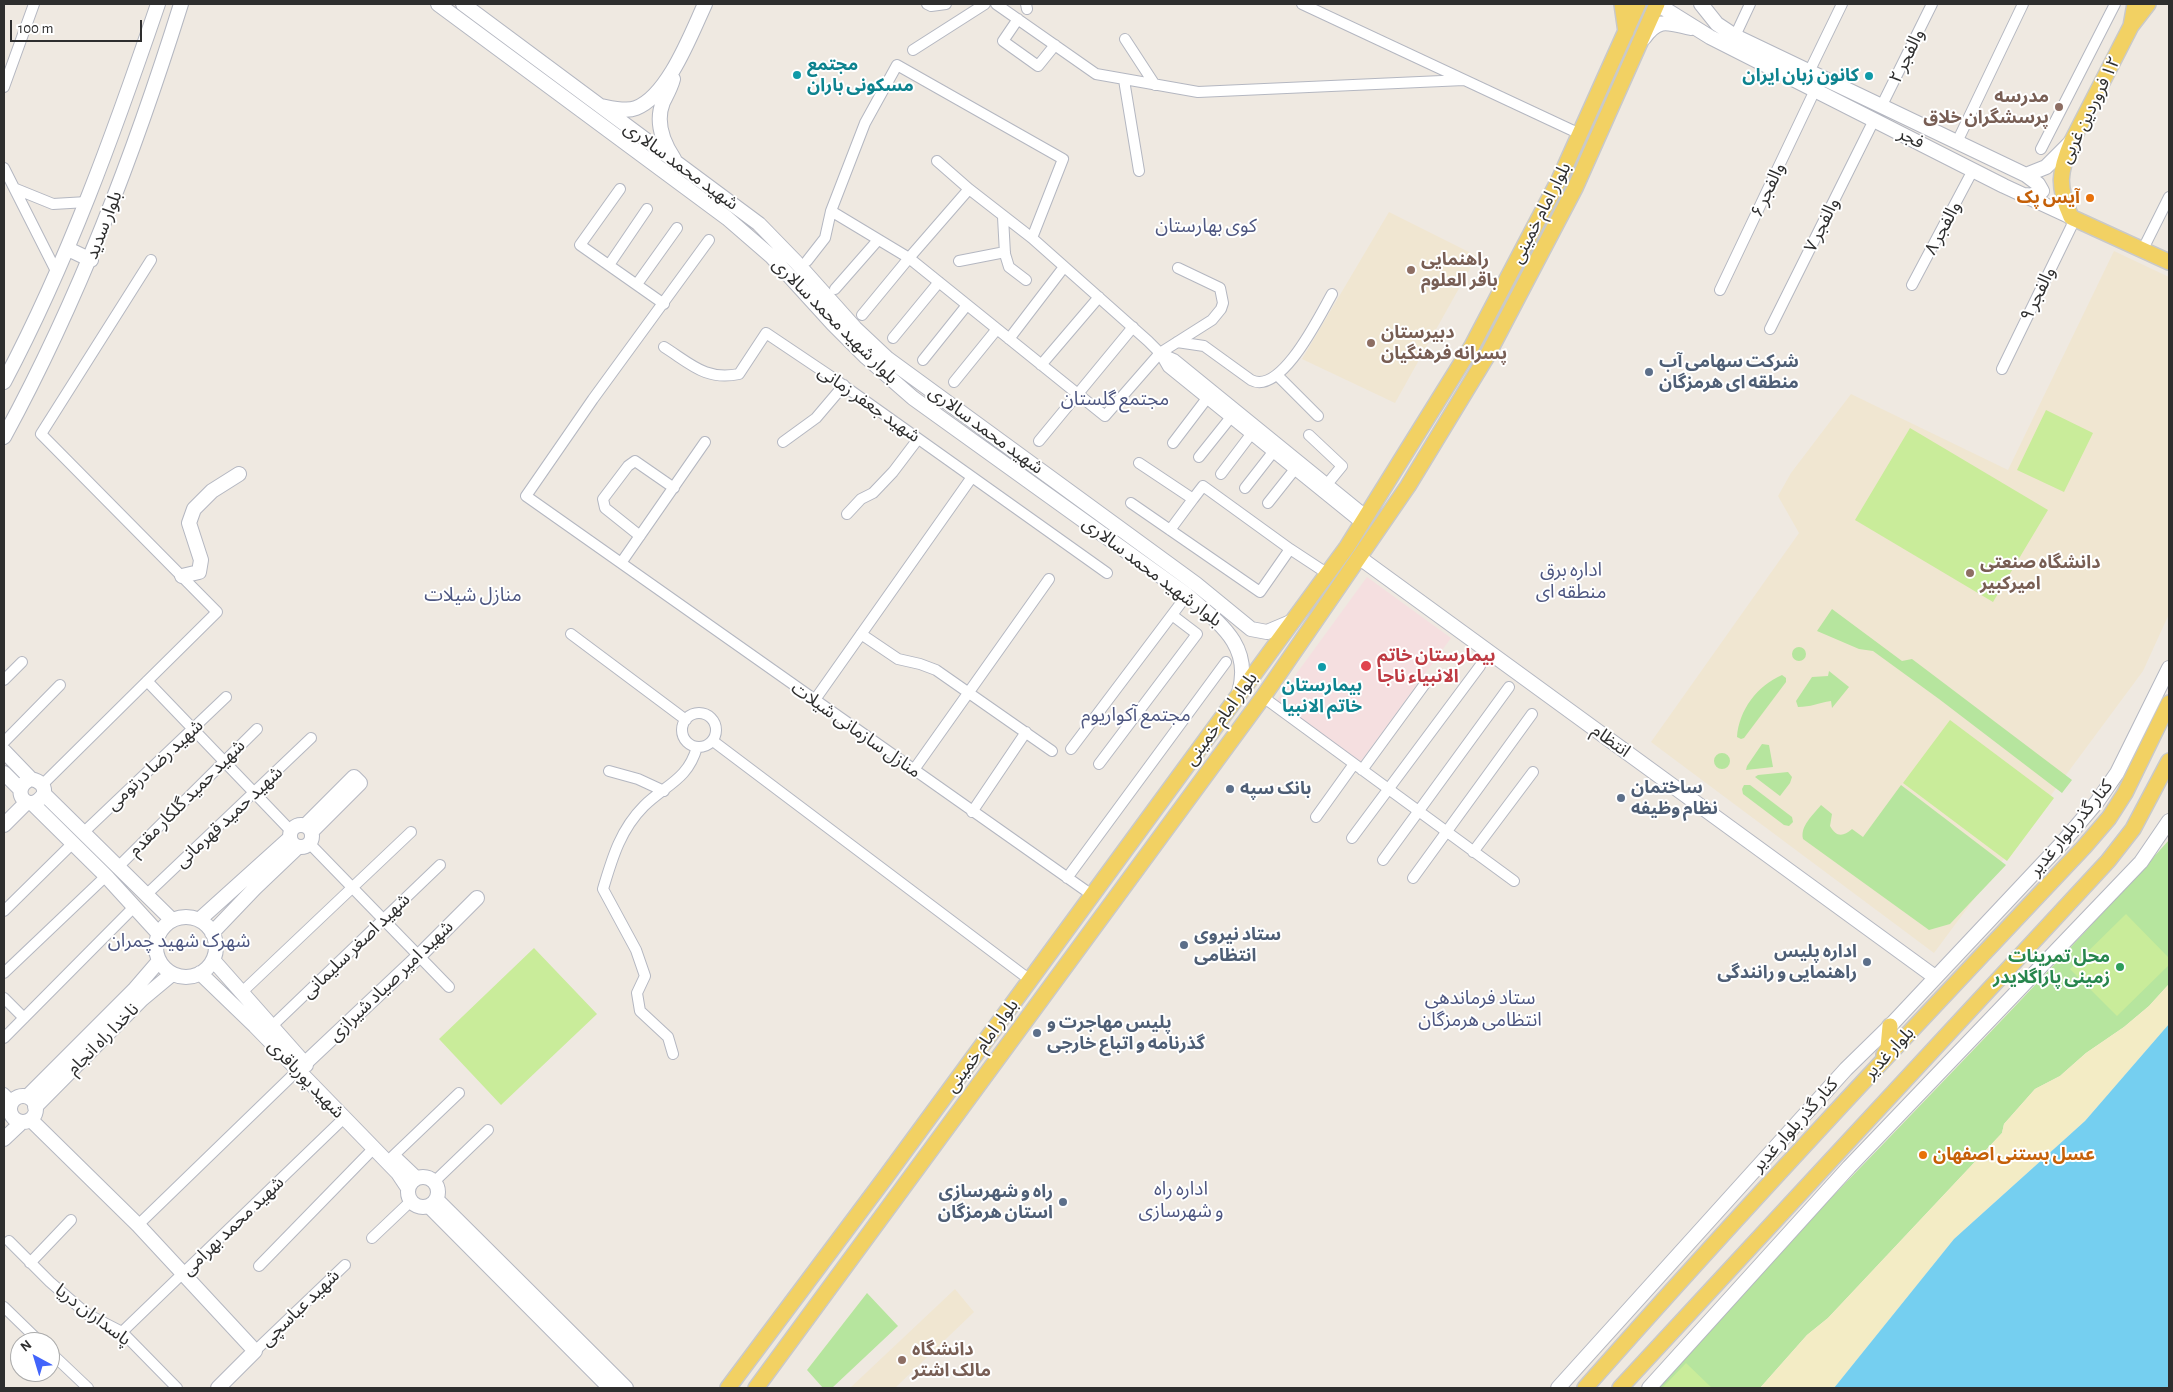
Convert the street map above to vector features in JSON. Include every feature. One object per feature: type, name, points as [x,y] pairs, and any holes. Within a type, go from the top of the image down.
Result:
[{"type":"main road","points":[[1622,4],[1626,33]]},
{"type":"main road","name":"بلوار امام خمینی","points":[[728,1388],[885,1178],[1328,574],[1364,520],[1472,346],[1559,180],[1638,4]]},
{"type":"main road","name":"بلوار امام خمینی","points":[[756,1388],[1262,697],[1408,486],[1487,356],[1575,188],[1657,4]]},
{"type":"main road","name":"١٢ فروردین غربى","points":[[2073,218],[2063,198],[2061,171],[2072,141],[2131,26],[2135,4]]},
{"type":"main road","points":[[2131,26],[2148,4]]},
{"type":"main road","name":"فجر","points":[[2073,218],[2169,262]]},
{"type":"main road","name":"بلوار غدیر","points":[[1586,1388],[1682,1278],[2109,818],[2125,793],[2169,703]]},
{"type":"main road","name":"بلوار غدیر","points":[[1620,1388],[2108,861],[2133,829],[2169,761]]},
{"type":"main road","points":[[1879,1064],[1888,1048],[1890,1026]]},
{"type":"main road","points":[[885,1178],[902,1189]]},
{"type":"street","points":[[4,87],[34,4]]},
{"type":"street","name":"بلوار سدید","points":[[4,382],[68,249],[120,116],[158,4]]},
{"type":"street","name":"بلوار سدید","points":[[4,438],[33,384],[91,260],[139,132],[181,4]]},
{"type":"street","name":"بلوار شهید محمد سالاری","points":[[438,4],[727,218],[772,257],[833,324],[866,357],[913,398],[1187,595],[1227,630],[1238,648],[1243,670],[1243,681],[1239,695]]},
{"type":"street","name":"شهید محمد سالاری","points":[[463,4],[759,224],[855,328],[888,359],[1196,584],[1251,629],[1267,632],[1293,621]]},
{"type":"street","points":[[598,106],[634,109],[647,102],[672,74],[705,4]]},
{"type":"street","points":[[927,4],[931,6],[946,4]]},
{"type":"street","points":[[913,50],[985,4]]},
{"type":"street","points":[[996,4],[1096,74],[1124,80],[1198,92],[1464,80]]},
{"type":"street","points":[[1302,4],[1580,134]]},
{"type":"street","name":"فجر","points":[[1657,4],[1710,37],[1973,170],[2073,218]]},
{"type":"street","name":"فجر","points":[[1701,4],[1717,24],[1735,36],[2026,175]]},
{"type":"street","points":[[1735,36],[1750,4]]},
{"type":"street","points":[[1809,72],[1842,4]]},
{"type":"street","name":"والفجر ۲","points":[[1881,107],[1932,4]]},
{"type":"street","points":[[1957,142],[2023,4]]},
{"type":"street","points":[[2041,149],[2115,4]]},
{"type":"street","points":[[1018,19],[1003,41],[1038,66],[1055,45]]},
{"type":"street","points":[[1638,47],[1650,29],[1659,24],[1669,23],[1696,29]]},
{"type":"street","points":[[1710,37],[1708,32],[1710,28],[1717,24]]},
{"type":"street","points":[[1125,39],[1155,85]]},
{"type":"street","points":[[807,261],[825,238],[831,211],[865,123],[897,65],[1063,159],[1032,238]]},
{"type":"street","points":[[672,74],[673,81],[659,113],[658,120],[668,150],[676,163]]},
{"type":"street","points":[[1124,80],[1139,171]]},
{"type":"street","name":"والفجر ۶","points":[[1720,290],[1815,90]]},
{"type":"street","name":"والفجر ۷","points":[[1770,330],[1874,120]]},
{"type":"street","points":[[2026,175],[2046,167],[2072,141]]},
{"type":"street","points":[[937,161],[1003,217],[1032,238],[1160,353],[1174,359],[1210,394],[1364,520]]},
{"type":"street","points":[[4,168],[57,273]]},
{"type":"street","name":"والفجر ۸","points":[[1912,285],[1973,170]]},
{"type":"street","points":[[2024,195],[2036,196],[2042,191],[2038,184],[2026,175]]},
{"type":"street","points":[[620,188],[580,245],[664,304],[709,240]]},
{"type":"street","points":[[16,189],[53,204],[87,202]]},
{"type":"street","points":[[862,315],[969,189]]},
{"type":"street","points":[[2142,251],[2169,197]]},
{"type":"street","points":[[609,265],[648,209]]},
{"type":"street","points":[[831,211],[909,258],[1105,416],[1160,353],[1212,320],[1221,309],[1223,303],[1220,288],[1178,268]]},
{"type":"street","points":[[1003,217],[1005,252],[1010,267],[1026,280]]},
{"type":"street","name":"والفجر ۹","points":[[2002,369],[2073,218]]},
{"type":"street","points":[[637,284],[677,228]]},
{"type":"street","points":[[835,289],[878,240]]},
{"type":"street","points":[[68,249],[91,260]]},
{"type":"street","points":[[959,261],[1005,252]]},
{"type":"street","points":[[4,825],[30,803],[39,802],[39,786],[217,612],[41,434],[151,260]]},
{"type":"street","points":[[1008,338],[1064,267]]},
{"type":"street","points":[[893,338],[939,282]]},
{"type":"street","points":[[1177,342],[1204,346],[1256,382],[1267,382],[1277,375],[1306,340],[1332,294]]},
{"type":"street","points":[[1041,365],[1099,297]]},
{"type":"street","name":"منازل سازمانی شیلات","points":[[664,304],[593,399],[526,496],[913,771],[1092,895]]},
{"type":"street","points":[[923,360],[967,305]]},
{"type":"street","points":[[1039,441],[1133,328]]},
{"type":"street","points":[[954,382],[997,329]]},
{"type":"street","name":"شهید جعفر زمانی","points":[[664,347],[706,373],[724,377],[739,374],[766,333],[844,385],[1107,573]]},
{"type":"street","points":[[1277,375],[1318,416]]},
{"type":"street","points":[[783,442],[816,418],[844,385]]},
{"type":"street","points":[[1173,443],[1210,394]]},
{"type":"street","points":[[1199,456],[1234,413]]},
{"type":"street","points":[[1220,474],[1254,430]]},
{"type":"street","points":[[1309,435],[1342,466],[1325,487]]},
{"type":"street","points":[[847,514],[893,472],[918,439]]},
{"type":"street","points":[[622,564],[705,442]]},
{"type":"street","points":[[1276,448],[1295,469],[1325,487]]},
{"type":"street","points":[[1245,488],[1276,448]]},
{"type":"street","points":[[640,536],[605,508],[603,499],[628,466],[635,461],[674,488]]},
{"type":"street","points":[[1139,463],[1193,499]]},
{"type":"street","points":[[1268,503],[1295,469]]},
{"type":"street","points":[[182,576],[199,572],[201,560],[189,523],[194,509],[212,492],[239,474]]},
{"type":"street","points":[[814,700],[972,477]]},
{"type":"street","points":[[1170,530],[1203,486],[1328,574]]},
{"type":"street","points":[[1131,503],[1260,592],[1290,549]]},
{"type":"street","name":"انتظام","points":[[1360,558],[1936,977]]},
{"type":"street","points":[[913,771],[1048,579]]},
{"type":"street","points":[[1071,749],[1196,584]]},
{"type":"street","points":[[1098,764],[1197,634],[1172,615]]},
{"type":"street","points":[[571,634],[686,720]]},
{"type":"street","points":[[861,634],[893,657],[928,666],[1052,751]]},
{"type":"street","points":[[4,680],[22,662]]},
{"type":"street","points":[[1067,878],[1226,662]]},
{"type":"street","points":[[1352,838],[1480,666]]},
{"type":"street","name":"کنار گذر بلوار غدیر","points":[[1558,1388],[1846,1069],[1890,1026],[2063,842],[2097,802],[2117,773],[2169,668]]},
{"type":"street","points":[[1316,817],[1427,680]]},
{"type":"street","points":[[147,681],[254,793],[301,836],[449,987]]},
{"type":"street","points":[[4,742],[60,685]]},
{"type":"street","points":[[1383,860],[1509,687]]},
{"type":"street","name":"شهید رضا درتومی","points":[[84,832],[226,697]]},
{"type":"street","points":[[1262,697],[1514,881]]},
{"type":"street","points":[[700,712],[710,716],[714,720],[717,731],[713,741],[702,747],[697,747],[687,741],[683,736],[683,725],[686,720],[700,712]]},
{"type":"street","points":[[1413,878],[1532,714]]},
{"type":"street","name":"شهید حمید گلکار مقدم","points":[[118,867],[257,729]]},
{"type":"street","points":[[972,812],[1026,732]]},
{"type":"street","name":"شهید حمید قهرمانی","points":[[146,895],[311,738]]},
{"type":"street","points":[[713,741],[1030,980]]},
{"type":"street","points":[[673,1054],[668,1037],[640,1011],[637,993],[645,976],[636,950],[603,889],[614,850],[623,832],[644,806],[681,776],[693,760],[697,747]]},
{"type":"street","points":[[4,751],[172,920]]},
{"type":"street","points":[[609,771],[638,779],[664,791]]},
{"type":"street","points":[[1473,852],[1533,772]]},
{"type":"street","points":[[4,773],[20,789],[22,798],[30,803],[73,843],[159,934]]},
{"type":"street","points":[[20,789],[26,782],[39,786]]},
{"type":"street","points":[[1648,1388],[1849,1167],[2141,862],[2169,821]]},
{"type":"street","points":[[4,911],[84,832]]},
{"type":"street","points":[[241,993],[411,832]]},
{"type":"street","points":[[199,920],[250,883],[301,836]]},
{"type":"street","name":"شهید اصغر سلیمانی","points":[[263,1024],[384,920],[440,865]]},
{"type":"street","points":[[4,973],[106,876],[118,867]]},
{"type":"street","points":[[212,933],[250,883]]},
{"type":"street","name":"شهید امیر صیاد شیرازی","points":[[302,1067],[477,898]]},
{"type":"street","points":[[4,1038],[134,907]]},
{"type":"street","points":[[180,917],[199,920],[207,925],[212,933],[215,951],[212,960],[207,968],[200,973],[181,977],[172,974],[159,961],[156,943],[159,934],[172,920],[180,917]]},
{"type":"street","name":"شهید پورباقری","points":[[212,960],[241,993],[263,1024],[344,1118],[412,1189]]},
{"type":"street","name":"ناخدا راه انجام","points":[[4,1139],[74,1059],[112,1021],[159,961]]},
{"type":"street","name":"شهید پورباقری","points":[[200,973],[263,1024]]},
{"type":"street","name":"ناخدا راه انجام","points":[[112,1021],[172,974]]},
{"type":"street","points":[[4,998],[24,1018]]},
{"type":"street","points":[[138,1225],[302,1067]]},
{"type":"street","name":"شهید پورباقری","points":[[302,1067],[392,1156],[412,1189]]},
{"type":"street","points":[[392,1156],[459,1093]]},
{"type":"street","points":[[29,1111],[14,1119],[7,1105],[19,1096],[29,1111],[255,1351],[218,1388]]},
{"type":"street","name":"شهید محمد بهرامی","points":[[122,1332],[344,1118]]},
{"type":"street","points":[[435,1181],[488,1130]]},
{"type":"street","points":[[258,1266],[373,1149]]},
{"type":"street","points":[[372,1238],[412,1189],[430,1177],[438,1187],[433,1203]]},
{"type":"street","points":[[412,1189],[416,1206],[433,1203]]},
{"type":"street","points":[[433,1203],[564,1334],[624,1388]]},
{"type":"street","points":[[30,1263],[71,1220]]},
{"type":"street","name":"پاسداران دریا","points":[[9,1241],[30,1263],[87,1314],[122,1332],[178,1388]]},
{"type":"street","name":"شهید عباسچی","points":[[255,1351],[345,1265]]},
{"type":"street","points":[[4,1307],[30,1332]]},
{"type":"street","points":[[564,1334],[610,1388]]},
{"type":"street","points":[[60,1361],[88,1388]]},
{"type":"shaded area","points":[[1389,212],[1477,256],[1395,403],[1302,359]]},
{"type":"shaded area","name":"دانشگاه صنعتی امیرکبیر","points":[[2114,251],[2169,277],[2169,614],[2143,671],[1934,953],[1651,742],[1799,533],[1778,496],[1791,473],[1851,394],[2008,470]]},
{"type":"shaded area","name":"بیمارستان خاتم الانبیاء ناجا","points":[[1367,577],[1451,638],[1359,764],[1275,703]]},
{"type":"shaded area","name":"دانشگاه مالک اشتر","points":[[955,1289],[974,1312],[895,1388],[850,1388]]},
{"type":"green space","points":[[2046,410],[2093,433],[2064,492],[2017,470]]},
{"type":"green space","points":[[1910,428],[2048,510],[1993,602],[1855,520]]},
{"type":"green space","points":[[1832,609],[1902,661],[1912,659],[2072,780],[2062,793],[1873,651],[1859,649],[1817,631]]},
{"type":"green space","points":[[1796,647],[1802,647],[1806,654],[1802,661],[1796,661],[1792,657],[1792,651]]},
{"type":"green space","points":[[1829,671],[1849,687],[1832,708],[1831,701],[1798,707],[1796,701],[1812,677],[1828,676]]},
{"type":"green space","points":[[1782,675],[1786,678],[1786,682],[1744,738],[1737,737],[1741,717],[1751,700],[1757,692]]},
{"type":"green space","points":[[1950,720],[2054,798],[2007,861],[1903,783]]},
{"type":"green space","points":[[1762,744],[1769,745],[1773,767],[1746,770],[1747,766]]},
{"type":"green space","points":[[1722,753],[1728,755],[1730,761],[1728,767],[1722,769],[1716,767],[1714,761],[1716,755]]},
{"type":"green space","points":[[1788,772],[1792,777],[1790,783],[1780,796],[1755,777],[1758,775]]},
{"type":"green space","points":[[1744,785],[1750,785],[1792,817],[1793,822],[1789,826],[1784,825],[1743,794],[1742,789]]},
{"type":"green space","points":[[1901,785],[2006,865],[1950,924],[1929,930],[1803,839],[1805,825],[1821,805],[1832,814],[1830,826],[1837,834],[1846,833],[1852,829],[1863,837]]},
{"type":"green space","points":[[2169,840],[2169,984],[2149,1006],[2124,1027],[2086,1053],[2060,1076],[2035,1089],[2004,1124],[2002,1133],[1828,1318],[1807,1335],[1760,1388],[1652,1388],[2106,910]]},
{"type":"green space","name":"محل تمرینات زمینی پاراگلایدر","points":[[2126,914],[2169,958],[2169,965],[2117,1016],[2070,969]]},
{"type":"green space","points":[[534,948],[597,1014],[501,1105],[439,1039]]},
{"type":"green space","points":[[867,1293],[898,1326],[832,1388],[823,1388],[807,1370]]},
{"type":"green space","points":[[1686,1363],[1712,1388],[1662,1388]]},
{"type":"sand","points":[[2169,984],[2169,1024],[2085,1121],[1954,1239],[1834,1388],[1760,1388],[1807,1335],[1828,1318],[2002,1133],[2004,1124],[2035,1089],[2060,1076],[2086,1053],[2124,1027],[2149,1006]]},
{"type":"water","points":[[2169,1024],[2169,1388],[1834,1388],[1954,1239],[2085,1121]]},
{"type":"place","name":"مجتمع مسکونی باران","points":[[797,75]]},
{"type":"place","name":"کانون زبان ایران","points":[[1869,76]]},
{"type":"place","name":"مدرسه پرسشگران خلاق","points":[[2059,107]]},
{"type":"place","name":"آیس پک","points":[[2090,198]]},
{"type":"place","name":"راهنمایی باقر العلوم","points":[[1411,270]]},
{"type":"place","name":"دبیرستان پسرانه فرهنگیان","points":[[1371,343]]},
{"type":"place","name":"شرکت سهامی آب منطقه ای هرمزگان","points":[[1649,372]]},
{"type":"place","name":"دانشگاه صنعتی امیرکبیر","points":[[1970,573]]},
{"type":"place","name":"بیمارستان خاتم الانبیاء ناجا","points":[[1366,666]]},
{"type":"place","name":"بیمارستان خاتم الانبیا","points":[[1322,667]]},
{"type":"place","name":"بانک سپه","points":[[1230,789]]},
{"type":"place","name":"ساختمان نظام وظیفه","points":[[1621,798]]},
{"type":"place","name":"ستاد نیروی انتظامی","points":[[1184,945]]},
{"type":"place","name":"اداره پلیس راهنمایی و رانندگی","points":[[1867,962]]},
{"type":"place","name":"محل تمرینات زمینی پاراگلایدر","points":[[2120,967]]},
{"type":"place","name":"پلیس مهاجرت و گذرنامه و اتباع خارجى","points":[[1037,1033]]},
{"type":"place","name":"عسل بستنی اصفهان","points":[[1923,1155]]},
{"type":"place","name":"راه و شهرسازی استان هرمزگان","points":[[1063,1202]]},
{"type":"place","name":"دانشگاه مالک اشتر","points":[[902,1360]]},
{"type":"district","name":"کوی بهارستان","points":[[1206,226]]},
{"type":"district","name":"مجتمع گلستان","points":[[1115,399]]},
{"type":"district","name":"اداره برق منطقه ای","points":[[1571,581]]},
{"type":"district","name":"منازل شیلات","points":[[473,595]]},
{"type":"district","name":"مجتمع آکواریوم","points":[[1136,715]]},
{"type":"district","name":"شهرک شهید چمران","points":[[179,941]]},
{"type":"district","name":"ستاد فرماندهی انتظامی هرمزگان","points":[[1480,1009]]},
{"type":"district","name":"اداره راه و شهرسازی","points":[[1181,1200]]}]
